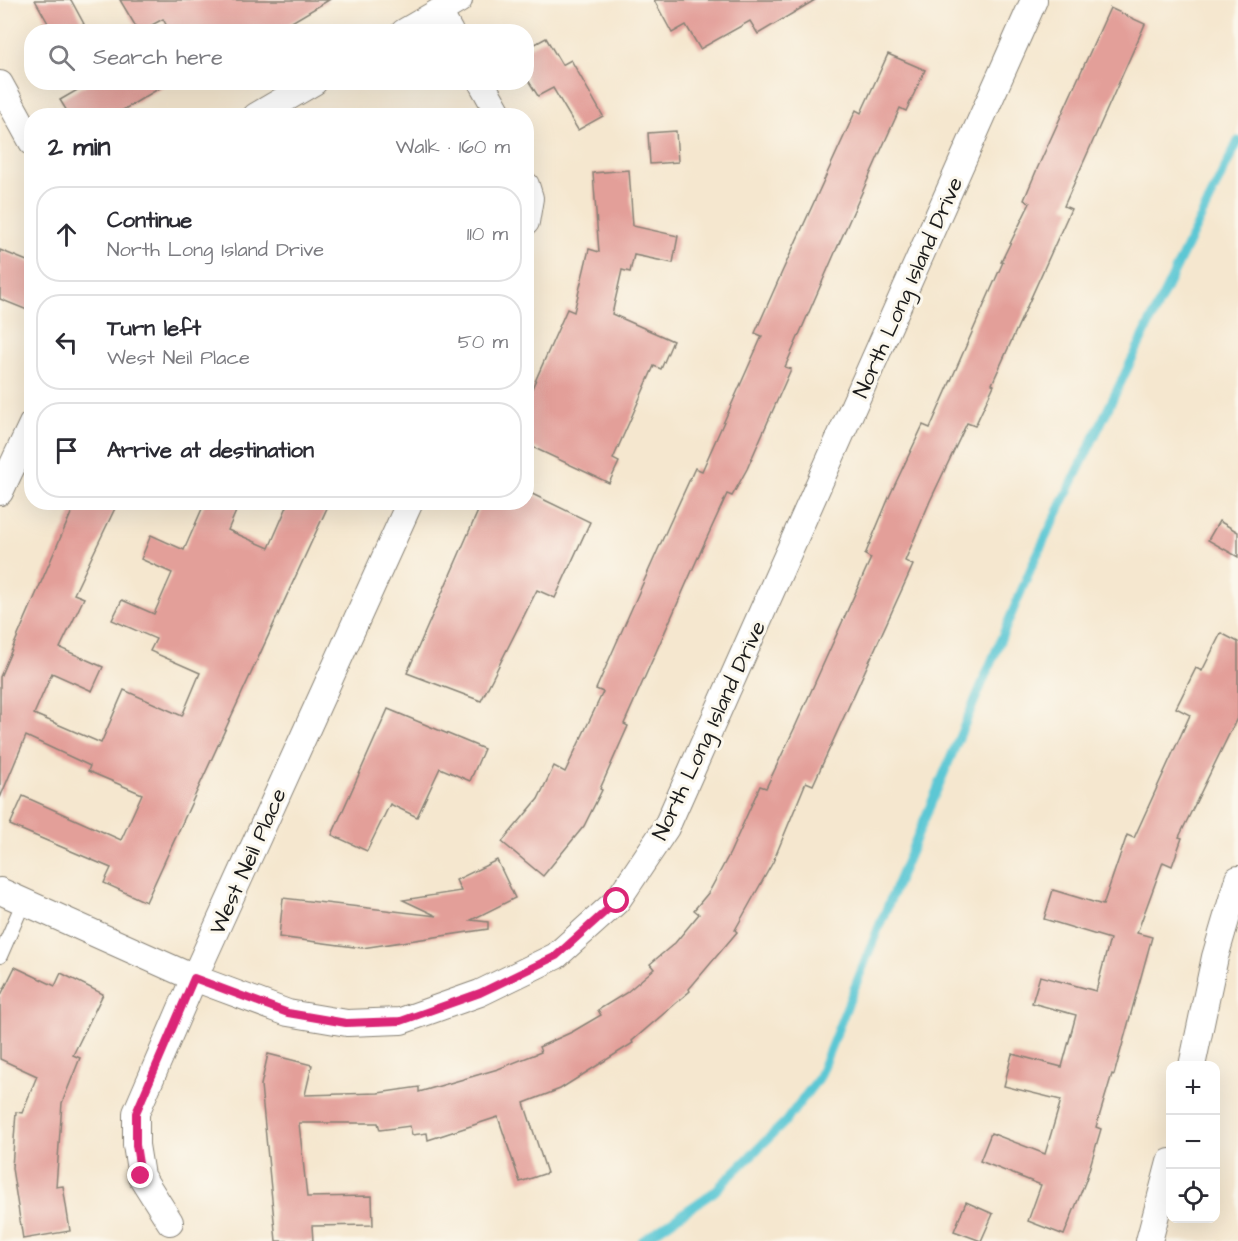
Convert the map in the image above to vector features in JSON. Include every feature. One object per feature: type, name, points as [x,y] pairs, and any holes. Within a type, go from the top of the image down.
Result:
[{"type":"street","name":"North Long Island Drive","points":[[0,891],[194,978],[288,1013],[346,1023],[401,1021],[480,993],[556,956],[617,901],[666,828],[1034,0]]},
{"type":"street","points":[[424,24],[449,14]]},
{"type":"street","points":[[0,84],[24,128]]},
{"type":"street","points":[[270,108],[300,90]]},
{"type":"street","points":[[485,90],[496,108]]},
{"type":"street","points":[[0,492],[24,441]]},
{"type":"street","name":"West Neil Place","points":[[170,1222],[141,1176],[136,1145],[136,1113],[194,978],[406,510]]},
{"type":"street","points":[[1193,1061],[1215,957],[1238,879]]},
{"type":"street","points":[[1149,1241],[1168,1169]]},
{"type":"lane","points":[[0,956],[24,901]]},
{"type":"building","points":[[35,0],[71,0],[84,24],[48,24]]},
{"type":"building","points":[[120,0],[329,0],[288,24],[166,24],[163,19],[154,24],[134,24]]},
{"type":"building","points":[[654,0],[815,0],[758,34],[750,21],[700,49],[686,25],[672,33]]},
{"type":"building","points":[[1110,8],[1145,24],[1064,206],[1071,209],[975,426],[967,423],[930,501],[905,561],[913,565],[813,785],[806,782],[773,862],[735,930],[737,932],[689,989],[690,991],[632,1041],[633,1043],[560,1089],[524,1103],[547,1173],[520,1182],[498,1117],[428,1140],[427,1133],[412,1135],[410,1126],[380,1130],[378,1123],[299,1123],[307,1197],[372,1196],[373,1225],[312,1226],[313,1241],[276,1241],[261,1085],[268,1054],[312,1065],[305,1095],[378,1093],[419,1087],[419,1092],[498,1069],[541,1052],[539,1047],[572,1032],[601,1015],[598,1010],[626,993],[654,969],[650,964],[675,943],[699,914],[694,910],[709,892],[730,853],[760,786],[766,788],[795,727],[871,558],[865,555],[890,495],[923,425],[930,428],[1003,262],[1001,262],[1030,203],[1024,200],[1037,169]]},
{"type":"building","points":[[546,38],[562,65],[571,60],[603,116],[578,130],[553,88],[538,96],[534,90],[534,45]]},
{"type":"building","points":[[888,54],[925,70],[906,111],[900,108],[837,248],[785,367],[791,369],[747,469],[732,496],[727,494],[699,555],[624,724],[628,726],[600,789],[602,790],[584,826],[543,876],[502,842],[538,799],[554,766],[565,772],[603,692],[596,689],[668,527],[695,468],[702,471],[762,336],[755,333],[782,272],[856,110],[861,113]]},
{"type":"building","points":[[77,90],[157,90],[126,108],[65,108],[60,100]]},
{"type":"building","points":[[676,131],[678,162],[650,164],[648,133]]},
{"type":"building","points":[[629,170],[633,226],[678,236],[673,263],[634,255],[630,272],[622,270],[612,314],[673,341],[661,369],[654,366],[613,459],[619,462],[609,483],[534,448],[534,384],[567,309],[574,312],[589,249],[599,252],[593,173]]},
{"type":"building","points":[[0,250],[24,260],[24,309],[0,299]]},
{"type":"building","points":[[534,495],[590,522],[555,598],[537,590],[481,701],[407,673],[478,510],[534,510]]},
{"type":"building","points":[[73,510],[114,510],[74,594],[84,598],[60,648],[103,667],[92,691],[52,673],[34,714],[101,743],[124,690],[182,716],[200,673],[150,651],[156,639],[112,620],[122,600],[154,614],[172,573],[141,559],[151,535],[184,550],[202,510],[237,510],[228,530],[269,548],[286,510],[326,510],[146,902],[104,883],[111,868],[10,825],[23,796],[121,840],[142,794],[88,771],[90,766],[26,736],[0,798],[0,677]]},
{"type":"building","points":[[1219,521],[1238,532],[1238,557],[1208,540]]},
{"type":"building","points":[[1221,633],[1238,642],[1238,716],[1179,837],[1182,838],[1172,866],[1163,862],[1137,933],[1152,937],[1114,1075],[1112,1074],[1096,1127],[1101,1129],[1086,1180],[1064,1235],[1028,1221],[1041,1185],[980,1161],[991,1133],[1045,1154],[1061,1100],[1004,1086],[1012,1054],[1062,1067],[1076,1015],[1032,1003],[1040,976],[1096,991],[1110,939],[1044,919],[1053,890],[1103,905],[1127,835],[1134,838],[1190,715],[1176,708],[1196,668],[1202,671]]},
{"type":"building","points":[[388,709],[484,749],[470,781],[440,768],[417,817],[390,804],[367,851],[332,835]]},
{"type":"building","points":[[497,860],[515,898],[471,920],[488,922],[488,929],[362,948],[279,937],[283,898],[437,916],[403,900],[461,891],[456,880]]},
{"type":"building","points":[[15,967],[55,986],[61,973],[103,994],[73,1055],[80,1058],[62,1103],[56,1187],[63,1186],[70,1231],[23,1239],[12,1168],[16,1112],[22,1113],[37,1076],[0,1059],[0,997]]},
{"type":"building","points":[[966,1202],[993,1214],[981,1241],[954,1231]]},
{"type":"waterway","points":[[642,1241],[714,1192],[785,1122],[818,1079],[880,924],[1034,561],[1238,141]]},
{"type":"route","points":[[141,1176],[136,1145],[136,1113],[194,978],[288,1013],[346,1023],[401,1021],[480,993],[556,956],[617,901]]}]
